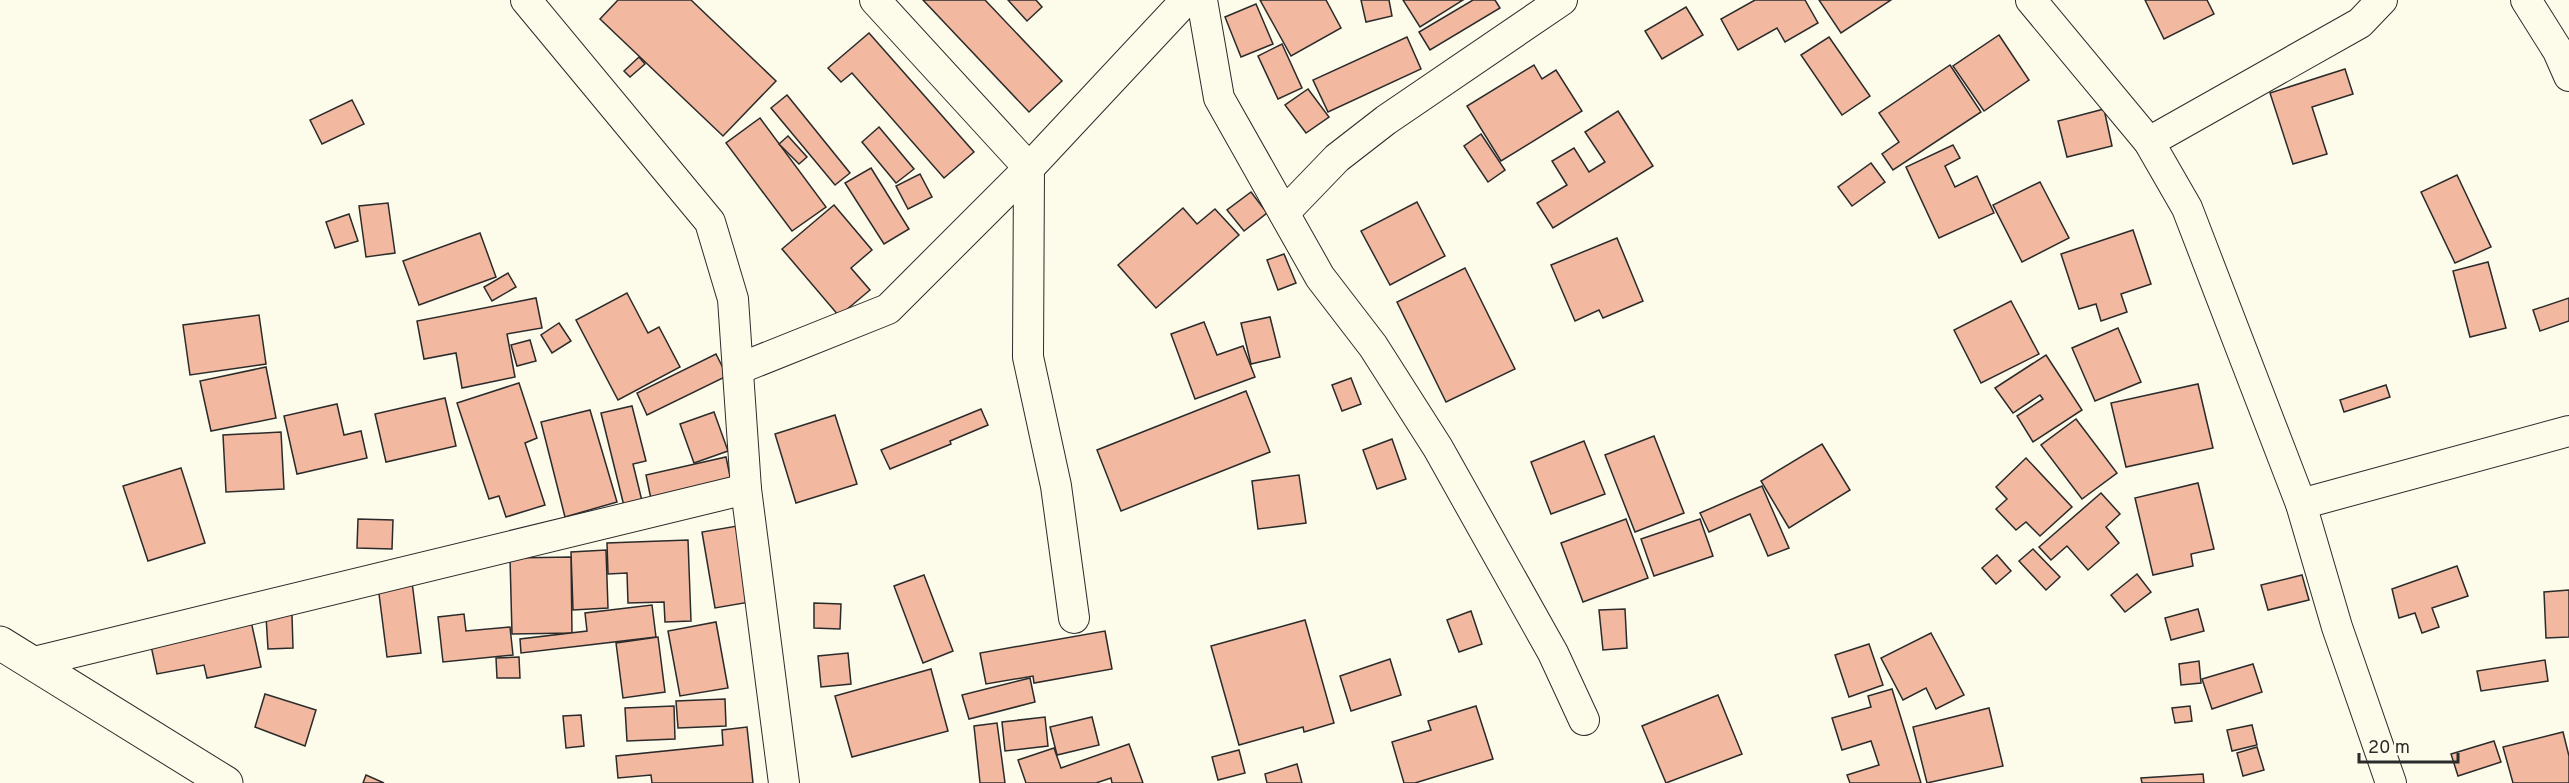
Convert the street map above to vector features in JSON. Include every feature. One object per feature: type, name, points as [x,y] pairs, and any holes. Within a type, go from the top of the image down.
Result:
[{"type":"street","points":[[526,0],[710,222],[733,299],[746,489],[784,783]]},
{"type":"street","points":[[875,0],[1029,168],[1028,357],[1056,486],[1074,618]]},
{"type":"street","points":[[738,369],[888,309],[1029,168],[1186,0]]},
{"type":"street","points":[[1202,0],[1220,98],[1320,277],[1373,346],[1438,448],[1553,653],[1584,720]]},
{"type":"street","points":[[1284,213],[1338,158],[1386,120],[1562,0]]},
{"type":"street","points":[[2031,0],[2149,142],[2187,208],[2301,504],[2337,627],[2391,783]]},
{"type":"street","points":[[2149,142],[2360,23],[2382,0]]},
{"type":"street","points":[[2526,0],[2558,51],[2569,76]]},
{"type":"street","points":[[2301,504],[2569,430]]},
{"type":"street","points":[[34,662],[746,489]]},
{"type":"street","points":[[0,643],[226,783]]},
{"type":"building","points":[[618,0],[691,0],[776,81],[723,136],[600,19]]},
{"type":"building","points":[[923,0],[985,0],[1062,81],[1029,112]]},
{"type":"building","points":[[1008,0],[1036,0],[1042,7],[1027,21]]},
{"type":"building","points":[[1260,0],[1326,0],[1341,28],[1291,56]]},
{"type":"building","points":[[1361,0],[1389,0],[1392,16],[1366,22]]},
{"type":"building","points":[[1403,0],[1463,0],[1420,27]]},
{"type":"building","points":[[1473,0],[1495,0],[1500,8],[1430,50],[1419,32]]},
{"type":"building","points":[[1755,0],[1805,0],[1818,23],[1785,42],[1777,28],[1738,50],[1721,19]]},
{"type":"building","points":[[1819,0],[1891,0],[1841,33]]},
{"type":"building","points":[[2145,0],[2207,0],[2214,14],[2164,39]]},
{"type":"building","points":[[1256,4],[1273,44],[1241,57],[1225,17]]},
{"type":"building","points":[[1686,7],[1703,35],[1662,59],[1645,31]]},
{"type":"building","points":[[869,33],[974,152],[944,178],[852,73],[841,82],[828,68]]},
{"type":"building","points":[[1999,35],[2029,80],[1984,111],[1953,66]]},
{"type":"building","points":[[1407,37],[1421,69],[1328,112],[1313,80]]},
{"type":"building","points":[[1829,37],[1870,96],[1842,115],[1801,55]]},
{"type":"building","points":[[1282,44],[1302,88],[1278,99],[1258,56]]},
{"type":"building","points":[[639,57],[645,64],[630,77],[624,71]]},
{"type":"building","points":[[1534,65],[1542,79],[1556,70],[1582,111],[1501,161],[1467,106]]},
{"type":"building","points":[[1950,65],[1981,112],[1893,170],[1882,154],[1899,142],[1879,113]]},
{"type":"building","points":[[2345,69],[2353,94],[2312,107],[2327,154],[2293,164],[2270,93]]},
{"type":"building","points":[[1308,89],[1329,117],[1306,133],[1285,105]]},
{"type":"building","points":[[787,95],[850,173],[835,185],[771,108]]},
{"type":"building","points":[[352,100],[364,124],[322,144],[310,120]]},
{"type":"building","points":[[2104,109],[2112,146],[2067,157],[2058,121]]},
{"type":"building","points":[[1618,111],[1653,166],[1553,228],[1537,203],[1567,185],[1552,161],[1574,148],[1589,172],[1605,162],[1585,132]]},
{"type":"building","points":[[760,118],[826,207],[792,231],[726,143]]},
{"type":"building","points":[[879,127],[914,169],[896,183],[862,142]]},
{"type":"building","points":[[1481,134],[1505,170],[1488,182],[1464,146]]},
{"type":"building","points":[[788,136],[807,157],[799,164],[779,144]]},
{"type":"building","points":[[1953,145],[1960,158],[1945,166],[1955,187],[1977,176],[1994,213],[1939,238],[1906,167]]},
{"type":"building","points":[[1871,163],[1885,182],[1852,206],[1838,187]]},
{"type":"building","points":[[871,168],[909,229],[884,244],[845,183]]},
{"type":"building","points":[[920,174],[932,197],[908,209],[896,186]]},
{"type":"building","points":[[2457,175],[2491,247],[2455,263],[2421,192]]},
{"type":"building","points":[[2040,182],[2069,238],[2022,262],[1993,205]]},
{"type":"building","points":[[1251,192],[1267,213],[1244,231],[1227,210]]},
{"type":"building","points":[[1417,202],[1445,256],[1390,285],[1361,231]]},
{"type":"building","points":[[388,203],[395,253],[366,257],[359,206]]},
{"type":"building","points":[[834,205],[872,250],[851,268],[870,290],[839,316],[782,249]]},
{"type":"building","points":[[1183,208],[1197,224],[1215,209],[1239,235],[1156,308],[1118,265]]},
{"type":"building","points":[[349,214],[358,241],[335,248],[326,222]]},
{"type":"building","points":[[2133,230],[2151,284],[2121,294],[2127,312],[2101,321],[2096,304],[2079,309],[2061,254]]},
{"type":"building","points":[[480,233],[496,277],[419,305],[403,261]]},
{"type":"building","points":[[1617,238],[1643,301],[1603,318],[1599,310],[1575,321],[1551,265]]},
{"type":"building","points":[[1284,254],[1296,283],[1278,290],[1267,260]]},
{"type":"building","points":[[2488,262],[2506,328],[2470,337],[2453,271]]},
{"type":"building","points":[[1465,268],[1515,369],[1446,402],[1397,302]]},
{"type":"building","points":[[508,273],[516,287],[492,301],[484,287]]},
{"type":"building","points":[[627,293],[648,333],[659,327],[680,367],[618,400],[576,320]]},
{"type":"building","points":[[536,298],[542,328],[507,334],[515,377],[462,388],[456,353],[424,359],[417,321]]},
{"type":"building","points":[[2569,298],[2569,321],[2540,331],[2533,310]]},
{"type":"building","points":[[2011,301],[2039,354],[1981,383],[1954,330]]},
{"type":"building","points":[[259,315],[266,364],[190,375],[183,325]]},
{"type":"building","points":[[1270,317],[1280,357],[1251,364],[1241,323]]},
{"type":"building","points":[[1204,322],[1217,355],[1243,346],[1255,377],[1195,399],[1171,334]]},
{"type":"building","points":[[559,323],[571,341],[552,353],[541,335]]},
{"type":"building","points":[[2118,328],[2141,382],[2095,401],[2072,348]]},
{"type":"building","points":[[530,340],[536,361],[517,366],[511,345]]},
{"type":"building","points":[[716,354],[727,376],[647,415],[637,393]]},
{"type":"building","points":[[2046,355],[2082,410],[2033,442],[2017,416],[2043,399],[2040,395],[2013,413],[1995,388]]},
{"type":"building","points":[[266,367],[276,418],[211,431],[200,381]]},
{"type":"building","points":[[1351,378],[1361,404],[1342,411],[1332,385]]},
{"type":"building","points":[[519,383],[537,438],[525,443],[545,505],[506,517],[499,496],[489,499],[457,403]]},
{"type":"building","points":[[2198,384],[2213,448],[2126,467],[2111,403]]},
{"type":"building","points":[[2386,385],[2390,397],[2344,412],[2340,400]]},
{"type":"building","points":[[1246,391],[1270,452],[1121,511],[1097,450]]},
{"type":"building","points":[[445,398],[456,446],[386,462],[375,414]]},
{"type":"building","points":[[337,404],[344,435],[361,431],[367,458],[297,474],[284,416]]},
{"type":"building","points":[[632,406],[646,461],[633,464],[642,501],[624,506],[601,413]]},
{"type":"building","points":[[981,409],[988,425],[950,441],[951,444],[890,469],[881,450]]},
{"type":"building","points":[[590,410],[617,502],[565,517],[541,422]]},
{"type":"building","points":[[714,412],[728,451],[694,463],[680,424]]},
{"type":"building","points":[[835,415],[857,484],[796,503],[775,434]]},
{"type":"building","points":[[2076,419],[2117,473],[2082,499],[2041,445]]},
{"type":"building","points":[[281,432],[284,489],[226,492],[223,435]]},
{"type":"building","points":[[1654,436],[1684,513],[1635,532],[1605,455]]},
{"type":"building","points":[[1392,439],[1406,479],[1377,489],[1363,450]]},
{"type":"building","points":[[1584,441],[1605,494],[1551,514],[1531,462]]},
{"type":"building","points":[[1822,444],[1850,490],[1789,528],[1761,481]]},
{"type":"building","points":[[726,457],[731,481],[651,499],[646,475]]},
{"type":"building","points":[[2026,458],[2072,507],[2040,536],[2026,522],[2016,530],[1996,509],[2007,499],[1996,487]]},
{"type":"building","points":[[181,468],[205,543],[148,561],[123,486]]},
{"type":"building","points":[[1299,475],[1306,523],[1258,529],[1252,481]]},
{"type":"building","points":[[2198,483],[2214,549],[2191,554],[2193,566],[2153,575],[2135,498]]},
{"type":"building","points":[[1762,486],[1789,548],[1768,556],[1750,514],[1709,532],[1700,513]]},
{"type":"building","points":[[2101,493],[2120,514],[2106,527],[2119,543],[2088,570],[2067,546],[2051,560],[2039,547]]},
{"type":"building","points":[[358,519],[393,520],[392,549],[357,548]]},
{"type":"building","points":[[1626,519],[1648,578],[1583,602],[1561,543]]},
{"type":"building","points":[[1700,519],[1713,556],[1654,576],[1641,539]]},
{"type":"building","points":[[737,526],[750,602],[715,608],[702,532]]},
{"type":"building","points":[[688,540],[691,621],[665,622],[664,602],[628,603],[627,573],[608,574],[607,543]]},
{"type":"building","points":[[2033,549],[2060,577],[2046,590],[2019,561]]},
{"type":"building","points":[[606,550],[608,608],[573,610],[571,552]]},
{"type":"building","points":[[1997,555],[2011,571],[1996,584],[1982,568]]},
{"type":"building","points":[[571,557],[572,633],[512,634],[510,558]]},
{"type":"building","points":[[2457,566],[2468,596],[2432,608],[2439,627],[2422,633],[2415,613],[2399,618],[2392,589]]},
{"type":"building","points":[[2137,574],[2151,592],[2125,612],[2111,595]]},
{"type":"building","points":[[924,575],[953,651],[923,663],[894,586]]},
{"type":"building","points":[[2302,575],[2309,600],[2268,610],[2261,585]]},
{"type":"building","points":[[412,582],[421,653],[387,657],[378,586]]},
{"type":"building","points":[[2569,590],[2569,637],[2546,638],[2544,592]]},
{"type":"building","points":[[814,603],[841,604],[840,629],[814,628]]},
{"type":"building","points":[[652,605],[656,637],[521,653],[520,639],[587,631],[585,613]]},
{"type":"building","points":[[1625,609],[1627,648],[1603,650],[1599,610]]},
{"type":"building","points":[[2198,609],[2204,631],[2171,640],[2165,618]]},
{"type":"building","points":[[1471,611],[1482,644],[1459,652],[1447,620]]},
{"type":"building","points":[[464,614],[466,631],[510,627],[513,655],[443,662],[438,617]]},
{"type":"building","points":[[292,615],[293,648],[268,649],[266,616]]},
{"type":"building","points":[[1305,620],[1334,723],[1304,732],[1303,727],[1239,745],[1211,646]]},
{"type":"building","points":[[251,621],[261,667],[207,678],[204,665],[157,674],[150,641]]},
{"type":"building","points":[[716,622],[728,688],[680,696],[668,631]]},
{"type":"building","points":[[1105,631],[1112,669],[1034,683],[1033,676],[986,684],[980,653]]},
{"type":"building","points":[[1931,633],[1964,695],[1936,709],[1926,688],[1903,700],[1881,658]]},
{"type":"building","points":[[658,637],[665,692],[623,698],[616,643]]},
{"type":"building","points":[[1869,644],[1883,685],[1849,697],[1835,655]]},
{"type":"building","points":[[848,653],[851,684],[821,687],[818,656]]},
{"type":"building","points":[[519,657],[520,678],[497,678],[496,658]]},
{"type":"building","points":[[1390,659],[1401,695],[1351,711],[1340,676]]},
{"type":"building","points":[[2545,660],[2548,681],[2481,691],[2477,671]]},
{"type":"building","points":[[2199,661],[2201,683],[2181,685],[2179,664]]},
{"type":"building","points":[[2253,664],[2262,692],[2212,709],[2202,679]]},
{"type":"building","points":[[931,669],[948,731],[852,757],[835,696]]},
{"type":"building","points":[[1030,678],[1035,702],[969,719],[962,695]]},
{"type":"building","points":[[1892,689],[1921,783],[1850,783],[1847,775],[1879,765],[1871,741],[1842,750],[1832,718],[1871,707],[1868,696]]},
{"type":"building","points":[[265,694],[316,710],[305,746],[255,727]]},
{"type":"building","points":[[1718,695],[1742,754],[1666,783],[1642,726]]},
{"type":"building","points":[[725,699],[726,726],[678,728],[676,701]]},
{"type":"building","points":[[674,706],[675,739],[627,741],[625,708]]},
{"type":"building","points":[[1476,706],[1493,759],[1415,783],[1404,783],[1392,742],[1431,730],[1428,721]]},
{"type":"building","points":[[2190,706],[2192,721],[2175,723],[2172,708]]},
{"type":"building","points":[[1989,708],[2003,766],[1927,783],[1913,727]]},
{"type":"building","points":[[581,715],[584,746],[566,748],[563,716]]},
{"type":"building","points":[[1045,717],[1048,746],[1005,751],[1002,722]]},
{"type":"building","points":[[1092,717],[1099,745],[1057,755],[1050,727]]},
{"type":"building","points":[[997,723],[1005,783],[980,783],[974,726]]},
{"type":"building","points":[[2252,725],[2257,745],[2232,751],[2227,730]]},
{"type":"building","points":[[747,727],[753,783],[652,783],[651,775],[618,778],[616,756],[723,745],[722,730]]},
{"type":"building","points":[[2563,732],[2569,756],[2569,783],[2513,783],[2503,747]]},
{"type":"building","points":[[2494,741],[2501,762],[2458,776],[2451,754]]},
{"type":"building","points":[[1129,744],[1143,783],[1112,783],[1111,778],[1096,783],[1026,783],[1018,760],[1054,748],[1061,768]]},
{"type":"building","points":[[2257,747],[2264,770],[2243,776],[2237,753]]},
{"type":"building","points":[[1239,750],[1245,773],[1218,780],[1212,757]]},
{"type":"building","points":[[1297,764],[1302,783],[1267,783],[1265,774]]},
{"type":"building","points":[[2203,774],[2204,783],[2142,783],[2141,778]]},
{"type":"building","points":[[366,775],[384,783],[363,783]]}]
